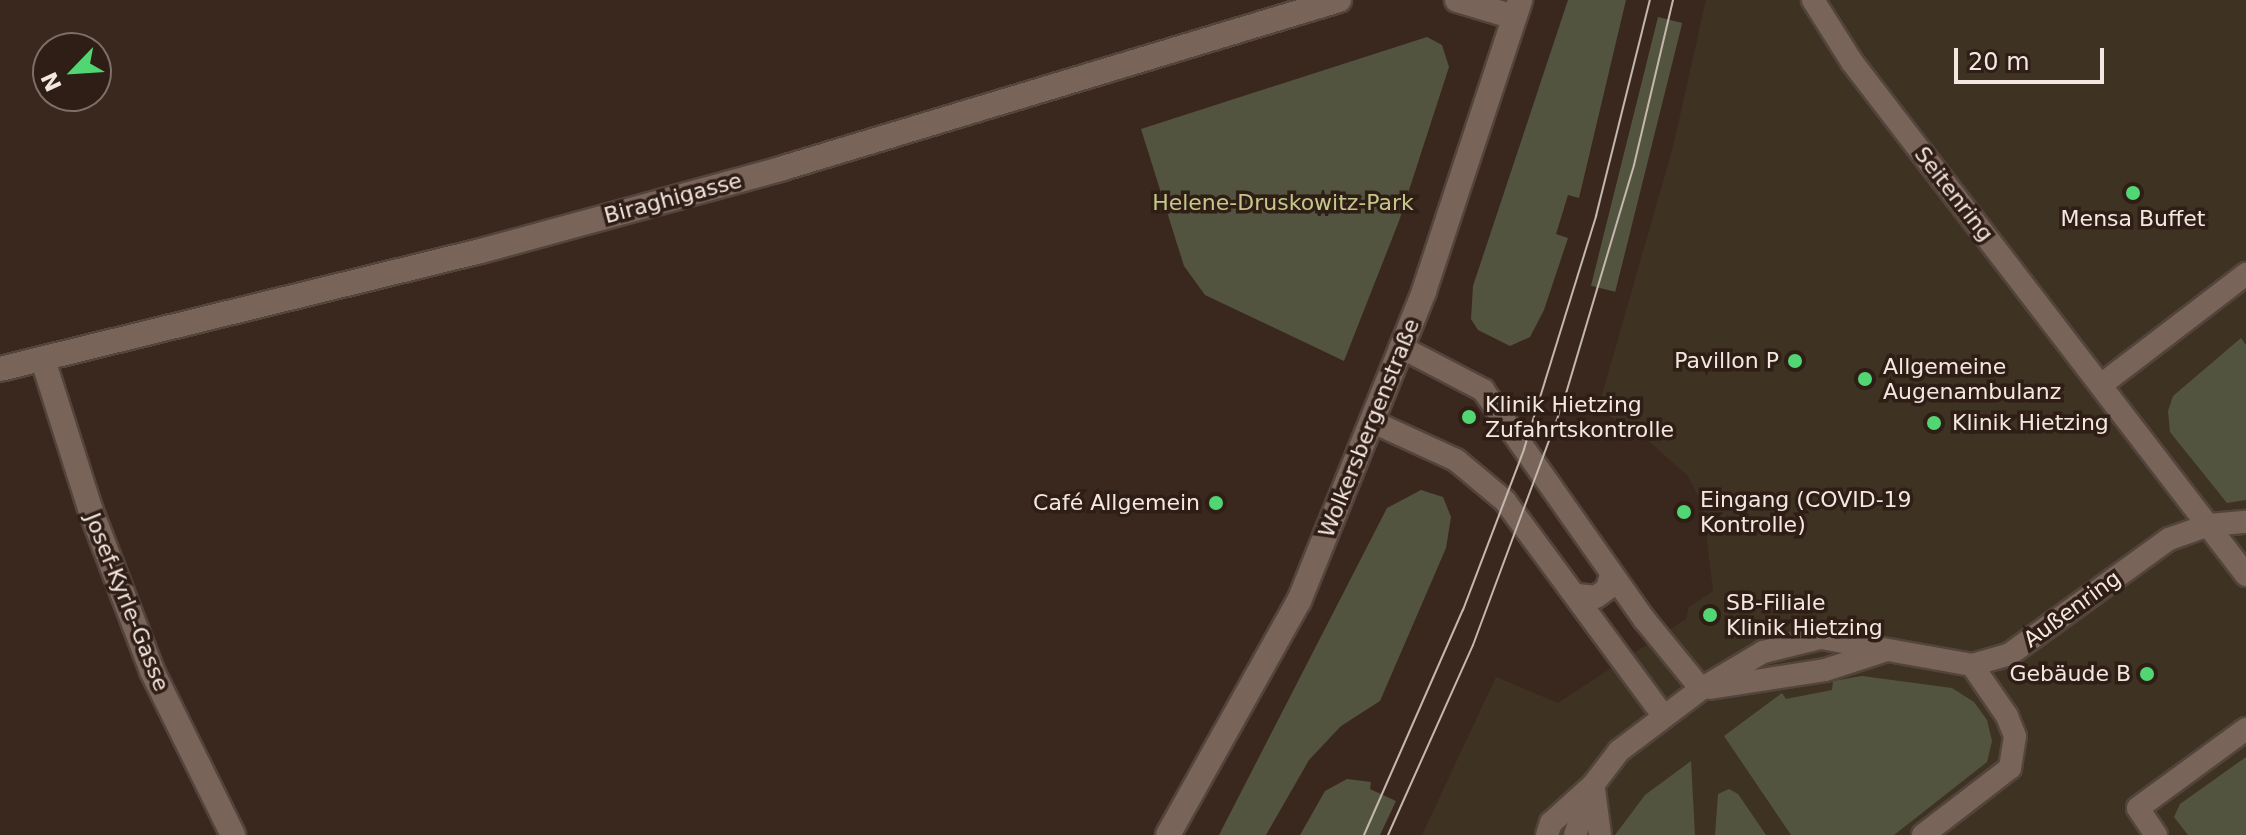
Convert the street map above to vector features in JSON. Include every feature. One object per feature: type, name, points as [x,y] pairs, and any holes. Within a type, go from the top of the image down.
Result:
[{"type":"street","name":"Biraghigasse","points":[[0,369],[481,251],[765,173],[1339,0]]},
{"type":"street","points":[[1457,0],[1517,8]]},
{"type":"street","name":"Wolkersbergenstraße","points":[[1168,835],[1299,601],[1401,347],[1517,8]]},
{"type":"street","name":"Josef-Kyrle-Gasse","points":[[43,360],[91,511],[152,671],[233,835]]},
{"type":"lane","name":"Seitenring","points":[[1813,0],[1852,62],[2246,575]]},
{"type":"lane","points":[[2101,385],[2246,274]]},
{"type":"lane","points":[[1401,347],[1483,390],[1611,574],[1701,689]]},
{"type":"lane","points":[[1371,421],[1456,460],[1522,520],[1664,717]]},
{"type":"lane","name":"Außenring","points":[[1547,835],[1551,823],[1593,785],[1619,751],[1701,689],[1763,652],[1821,638],[1892,648],[1972,665],[2010,654],[2169,539],[2209,525],[2246,522]]},
{"type":"lane","points":[[1578,595],[1596,597],[1607,589],[1611,574]]},
{"type":"lane","name":"Außenring","points":[[1701,689],[1825,670],[1892,648]]},
{"type":"lane","points":[[1923,835],[2010,768],[2015,736],[2007,716],[1972,665]]},
{"type":"lane","points":[[2156,835],[2138,808],[2246,729]]},
{"type":"lane","points":[[1593,785],[1600,835]]},
{"type":"lane","name":"Außenring","points":[[1575,835],[1593,785]]},
{"type":"shaded area","name":"Klinik Hietzing","points":[[1706,0],[2246,0],[2246,835],[1422,835],[1496,677],[1558,703],[1686,619],[1689,607],[1713,591],[1703,506],[1688,476],[1644,437],[1598,409],[1673,147]]},
{"type":"green space","points":[[1568,0],[1626,0],[1579,198],[1568,195],[1556,234],[1568,238],[1544,310],[1530,337],[1510,346],[1478,330],[1471,319],[1473,286]]},
{"type":"green space","points":[[1658,17],[1682,23],[1615,292],[1591,286]]},
{"type":"green space","name":"Helene-Druskowitz-Park","points":[[1427,37],[1442,45],[1449,67],[1399,221],[1344,361],[1205,295],[1184,266],[1141,129]]},
{"type":"green space","points":[[2241,338],[2246,345],[2246,500],[2227,503],[2170,432],[2168,411],[2173,396]]},
{"type":"green space","points":[[1421,490],[1443,497],[1451,517],[1446,548],[1380,701],[1341,726],[1309,760],[1266,835],[1219,835],[1387,508]]},
{"type":"green space","points":[[1862,676],[1952,688],[1974,702],[1987,720],[1992,741],[1987,762],[1894,835],[1791,835],[1724,736],[1782,693],[1786,699],[1832,690],[1833,681]]},
{"type":"green space","points":[[2246,757],[2246,835],[2188,835],[2174,817],[2180,804]]},
{"type":"green space","points":[[1691,761],[1695,835],[1615,835],[1645,795]]},
{"type":"green space","points":[[1347,779],[1371,782],[1370,789],[1396,801],[1380,835],[1300,835],[1325,791]]},
{"type":"green space","points":[[1729,789],[1738,794],[1766,835],[1715,835],[1718,794]]},
{"type":"tram line","points":[[1364,835],[1463,610],[1524,449],[1596,216],[1650,0]]},
{"type":"tram line","points":[[1388,835],[1473,645],[1564,400],[1634,165],[1673,0]]},
{"type":"place","name":"Mensa Buffet","points":[[2133,193]]},
{"type":"place","name":"Pavillon P","points":[[1795,361]]},
{"type":"place","name":"Allgemeine Augenambulanz","points":[[1865,379]]},
{"type":"place","name":"Klinik Hietzing Zufahrtskontrolle","points":[[1469,417]]},
{"type":"place","name":"Klinik Hietzing","points":[[1934,423]]},
{"type":"place","name":"Café Allgemein","points":[[1216,503]]},
{"type":"place","name":"Eingang (COVID-19 Kontrolle)","points":[[1684,512]]},
{"type":"place","name":"SB-Filiale Klinik Hietzing","points":[[1710,615]]},
{"type":"place","name":"Gebäude B","points":[[2147,674]]}]
